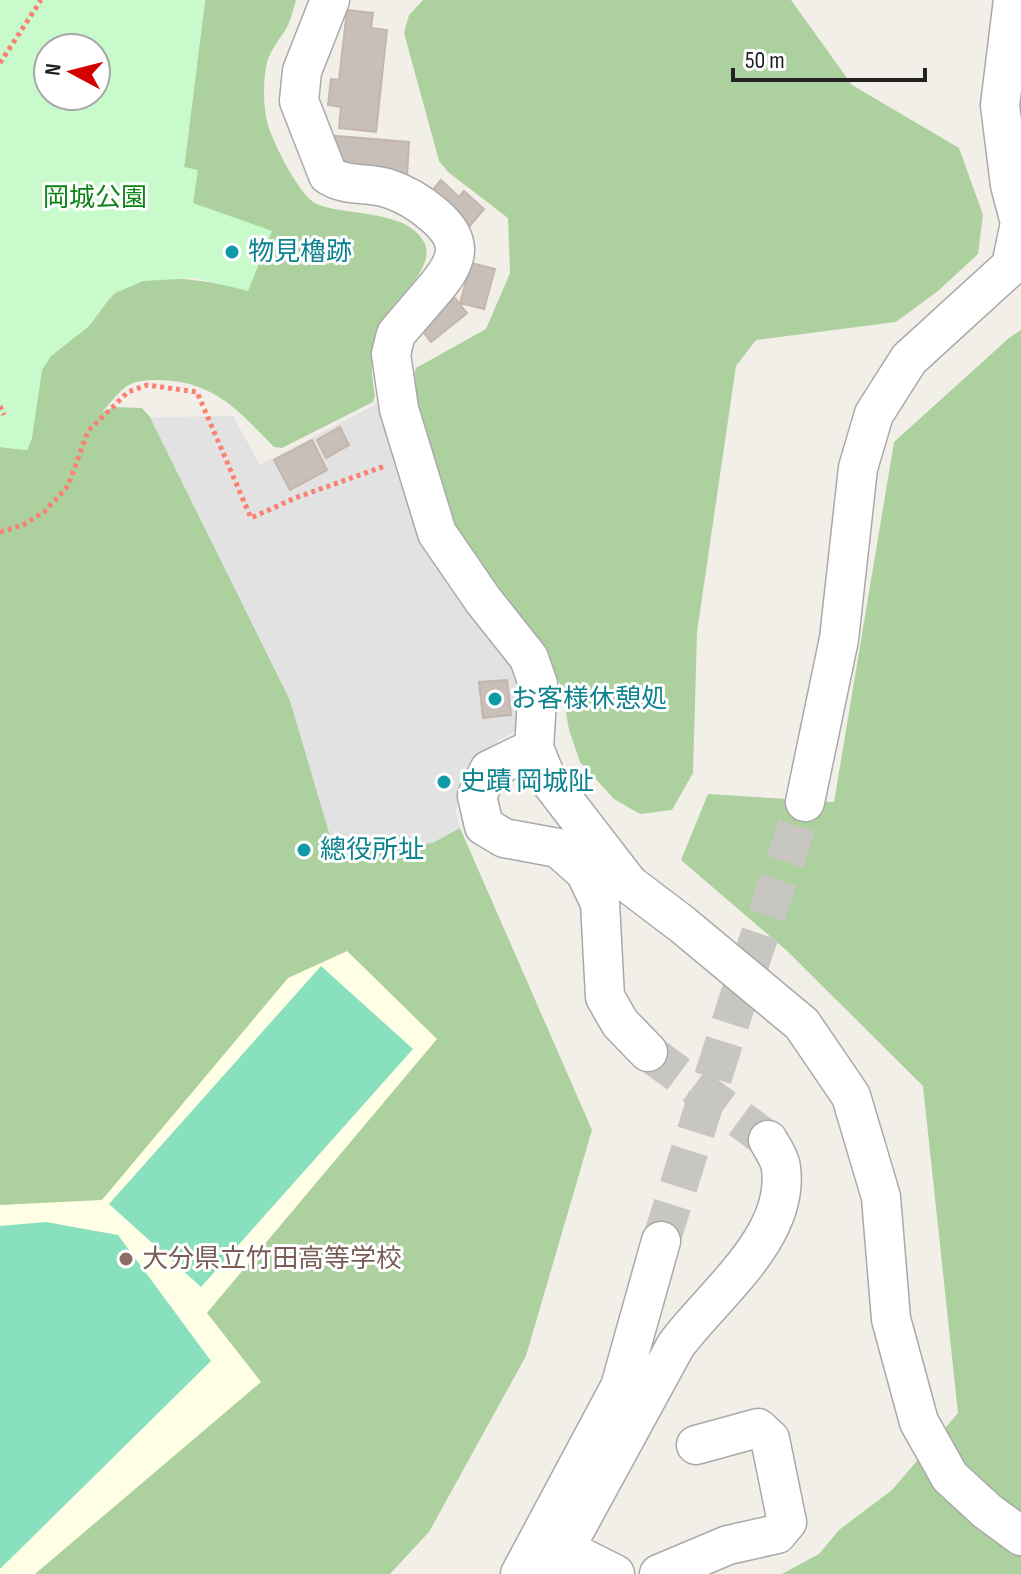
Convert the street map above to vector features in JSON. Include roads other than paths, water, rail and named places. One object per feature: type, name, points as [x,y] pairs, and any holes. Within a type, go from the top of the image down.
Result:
[{"type":"street","points":[[330,0],[302,71],[299,101],[328,175],[338,182],[384,187],[415,198],[442,222],[455,241],[450,271],[392,343],[399,409],[437,533],[483,600],[529,658],[538,684],[534,748],[545,775],[629,884],[802,1024],[851,1096],[881,1197],[891,1319],[919,1422],[950,1477],[987,1511],[1021,1536]]},
{"type":"street","points":[[805,802],[839,639],[858,468],[874,414],[909,359],[1011,266],[1020,223],[1010,185],[1000,105],[1013,0]]},
{"type":"street","points":[[534,748],[489,770],[477,796],[484,826],[504,838],[558,848],[585,872],[600,903],[605,997],[620,1023],[648,1052]]},
{"type":"street","points":[[615,1574],[558,1562],[676,1345],[762,1244],[782,1192],[781,1165],[768,1140]]},
{"type":"street","points":[[520,1574],[620,1387],[661,1241]]},
{"type":"street","points":[[659,1574],[728,1545],[777,1534],[787,1522],[770,1439],[758,1428],[696,1445]]},
{"type":"tunnel","points":[[661,1241],[805,802]]},
{"type":"tunnel","points":[[648,1052],[768,1140]]},
{"type":"place","name":"物見櫓跡","points":[[232,252]]},
{"type":"place","name":"お客様休憩処","points":[[495,699]]},
{"type":"place","name":"史蹟 岡城阯","points":[[444,782]]},
{"type":"place","name":"總役所址","points":[[304,850]]},
{"type":"place","name":"大分県立竹田高等学校","points":[[126,1259]]},
{"type":"park label","name":"岡城公園","points":[[95,198]]}]
